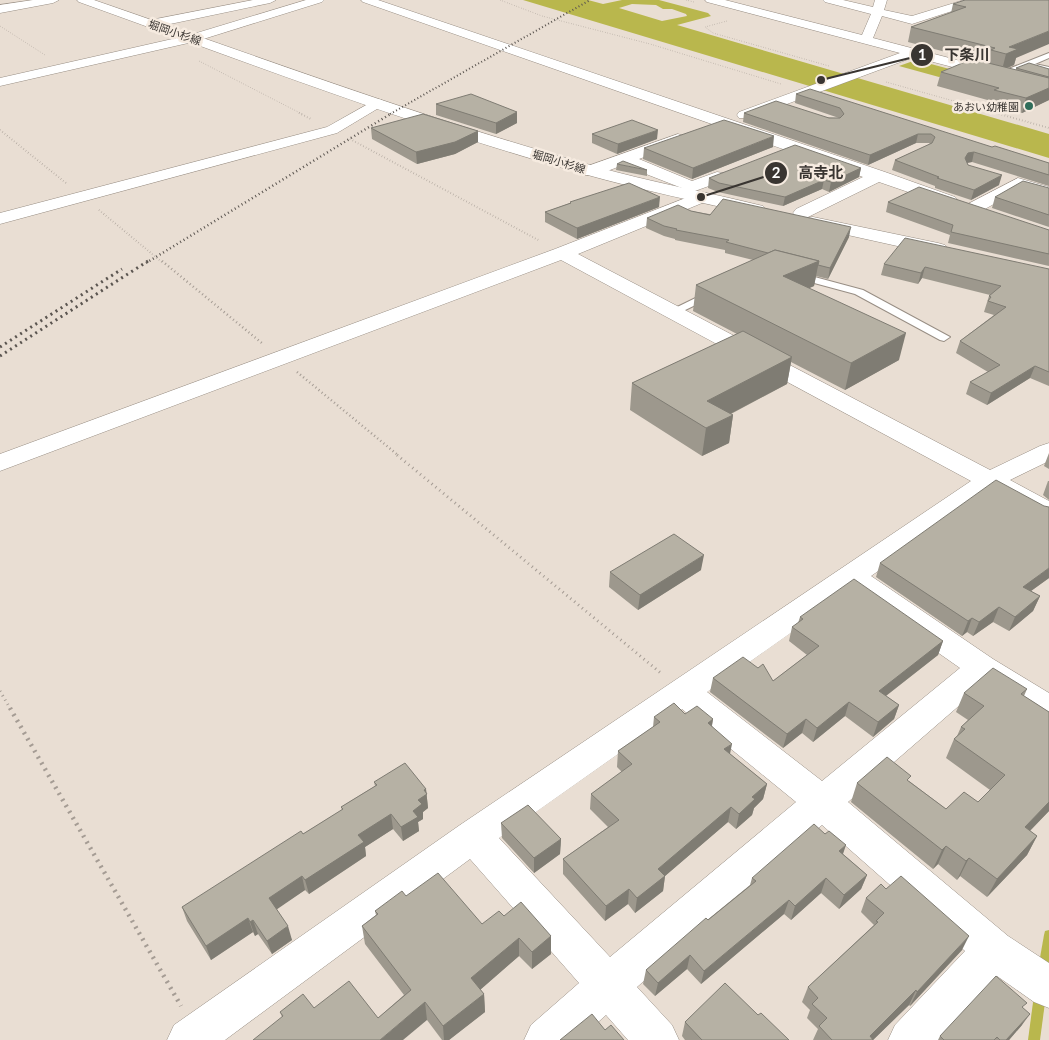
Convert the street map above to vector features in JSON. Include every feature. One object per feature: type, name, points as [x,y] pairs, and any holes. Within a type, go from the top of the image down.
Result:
[{"type":"street","points":[[0,9],[53,0]]},
{"type":"street","name":"堀岡小杉線","points":[[83,0],[377,103],[590,171],[952,252]]},
{"type":"street","points":[[151,24],[270,0]]},
{"type":"street","points":[[0,82],[193,38],[318,0]]},
{"type":"street","points":[[367,0],[792,147],[879,171],[989,215]]},
{"type":"street","points":[[711,0],[1049,88]]},
{"type":"street","points":[[829,0],[879,6],[912,20],[976,0]]},
{"type":"street","points":[[866,40],[879,6]]},
{"type":"street","points":[[590,171],[914,52]]},
{"type":"street","points":[[0,220],[332,130],[377,103]]},
{"type":"street","points":[[776,104],[795,110]]},
{"type":"street","points":[[765,158],[792,147]]},
{"type":"street","points":[[624,159],[692,187],[728,172]]},
{"type":"street","points":[[789,214],[879,171]]},
{"type":"street","points":[[999,178],[1049,193]]},
{"type":"street","points":[[972,209],[1018,183]]},
{"type":"street","points":[[0,463],[562,253],[701,197]]},
{"type":"street","points":[[562,253],[1049,512]]},
{"type":"street","points":[[196,1038],[473,836],[850,576],[990,480],[1049,451]]},
{"type":"street","points":[[850,576],[982,667],[1049,709]]},
{"type":"street","points":[[546,1040],[982,667]]},
{"type":"street","points":[[684,692],[823,804],[994,950],[1049,987]]},
{"type":"street","points":[[473,836],[657,1040]]},
{"type":"street","points":[[910,1040],[994,950]]},
{"type":"lane","points":[[997,75],[1049,54]]},
{"type":"lane","points":[[1027,64],[1049,69]]},
{"type":"lane","points":[[785,272],[859,292],[944,337]]},
{"type":"lane","points":[[673,312],[724,288]]},
{"type":"path","points":[[500,0],[550,18],[650,44],[808,92]]},
{"type":"path","points":[[0,26],[64,68]]},
{"type":"path","points":[[167,44],[562,253]]},
{"type":"path","points":[[0,130],[83,196],[684,692]]},
{"type":"path","points":[[0,691],[196,1038]]},
{"type":"shaded area","points":[[523,0],[588,0],[603,4],[622,0],[659,0],[708,13],[711,16],[677,25],[1049,134],[1049,158]],"holes":[[[632,4],[656,5],[663,9],[672,9],[687,16],[662,21],[619,8]]]},
{"type":"shaded area","points":[[916,60],[957,71],[939,77],[899,66]]},
{"type":"building","points":[[965,0],[1049,0],[1049,31],[1009,47],[1018,49],[1006,54],[991,50],[995,48],[911,27],[966,7],[953,4]]},
{"type":"building","points":[[972,59],[1049,78],[1049,88],[1026,98],[994,90],[999,88],[941,72]]},
{"type":"building","points":[[1029,63],[1049,69],[1049,77],[1016,68]]},
{"type":"building","points":[[810,89],[992,147],[995,146],[1049,163],[1049,175],[974,152],[968,153],[965,158],[968,165],[1002,175],[974,190],[937,178],[939,177],[895,160],[932,143],[935,137],[931,134],[918,134],[870,155],[744,113],[776,101],[829,118],[840,118],[844,114],[840,108],[796,94]]},
{"type":"building","points":[[471,94],[517,112],[496,123],[436,104]]},
{"type":"building","points":[[423,114],[478,131],[455,142],[416,152],[371,128]]},
{"type":"building","points":[[632,120],[658,130],[618,144],[592,134]]},
{"type":"building","points":[[724,120],[774,136],[693,168],[644,148]]},
{"type":"building","points":[[795,145],[861,168],[831,182],[824,180],[785,197],[719,183],[709,178]]},
{"type":"building","points":[[623,161],[647,170],[617,164]]},
{"type":"building","points":[[1023,181],[1049,188],[1049,215],[995,197]]},
{"type":"building","points":[[629,183],[660,197],[577,228],[545,212],[570,202]]},
{"type":"building","points":[[919,187],[1049,230],[1049,254],[951,232],[953,225],[888,202]]},
{"type":"building","points":[[723,199],[851,227],[830,268],[818,265],[819,261],[775,250],[768,253],[726,242],[729,240],[676,230],[647,218],[678,205],[691,211],[710,215]]},
{"type":"building","points":[[905,238],[1049,269],[1049,372],[1035,366],[991,393],[970,382],[1000,365],[960,341],[1006,307],[988,301],[991,297],[989,296],[1001,286],[925,267],[921,273],[884,264]]},
{"type":"building","points":[[775,250],[819,261],[783,276],[906,333],[851,363],[696,285]]},
{"type":"building","points":[[743,331],[792,357],[707,401],[733,415],[706,428],[632,383]]},
{"type":"building","points":[[996,480],[1049,507],[1049,568],[1023,587],[1040,596],[1015,617],[999,607],[979,622],[972,618],[968,621],[880,563]]},
{"type":"building","points":[[674,534],[704,555],[640,595],[610,572]]},
{"type":"building","points":[[854,579],[943,641],[879,691],[899,705],[878,722],[849,702],[817,728],[806,719],[787,734],[713,678],[743,657],[758,668],[763,664],[773,681],[819,646],[792,627],[803,619],[800,617]]},
{"type":"building","points":[[993,668],[1027,689],[1021,694],[1049,712],[1049,802],[1025,827],[1037,836],[997,879],[969,858],[966,861],[946,846],[942,850],[857,783],[887,757],[911,776],[907,780],[946,809],[964,792],[978,802],[1005,775],[954,739],[965,729],[961,727],[984,706],[964,693]]},
{"type":"building","points":[[674,703],[685,714],[697,706],[713,719],[708,723],[732,744],[724,749],[767,784],[752,797],[755,799],[739,814],[731,807],[658,869],[665,876],[637,898],[629,889],[606,906],[563,859],[619,820],[591,794],[632,764],[618,751],[660,722],[654,717]]},
{"type":"building","points":[[405,763],[426,789],[424,790],[427,794],[418,800],[422,804],[413,811],[418,817],[401,827],[391,814],[358,835],[364,842],[305,880],[302,876],[269,898],[288,926],[267,941],[253,920],[250,922],[248,918],[206,946],[182,907],[301,831],[303,834],[343,809],[341,807],[377,785],[374,782]]},
{"type":"building","points":[[528,805],[561,839],[534,858],[501,823]]},
{"type":"building","points":[[814,824],[825,834],[829,831],[846,845],[839,851],[867,875],[844,895],[826,878],[795,906],[789,900],[704,971],[690,955],[658,983],[646,970],[706,918],[708,920],[756,881],[752,878]]},
{"type":"building","points":[[438,873],[482,924],[499,911],[504,916],[521,902],[551,936],[532,952],[519,938],[471,978],[484,994],[443,1026],[425,1002],[380,1040],[253,1040],[283,1016],[280,1012],[303,994],[314,1008],[349,981],[378,1018],[411,990],[362,926],[378,914],[375,911],[402,891],[406,896]]},
{"type":"building","points":[[901,876],[969,936],[917,992],[916,990],[870,1036],[873,1040],[832,1040],[819,1026],[827,1018],[812,1004],[818,998],[808,987],[878,922],[876,921],[884,913],[866,898],[881,884],[886,889]]},
{"type":"building","points":[[996,976],[1027,1003],[1022,1007],[1030,1014],[1006,1040],[1000,1040],[997,1037],[994,1040],[944,1040],[940,1036]]},
{"type":"building","points":[[725,983],[758,1015],[761,1013],[789,1040],[702,1040],[685,1022]]},
{"type":"building","points":[[592,1014],[605,1030],[611,1025],[624,1040],[560,1040]]},
{"type":"waterway","points":[[1044,969],[1049,935]]},
{"type":"waterway","points":[[1034,1040],[1040,995]]},
{"type":"railway","points":[[390,114],[590,0]]},
{"type":"railway","points":[[146,263],[392,113]]},
{"type":"railway","points":[[0,356],[148,261]]},
{"type":"railway","points":[[0,347],[122,269]]},
{"type":"place","name":"下条川","points":[[821,80]]},
{"type":"place","name":"あおい幼稚園","points":[[1029,106]]},
{"type":"place","name":"高寺北","points":[[701,197]]}]
